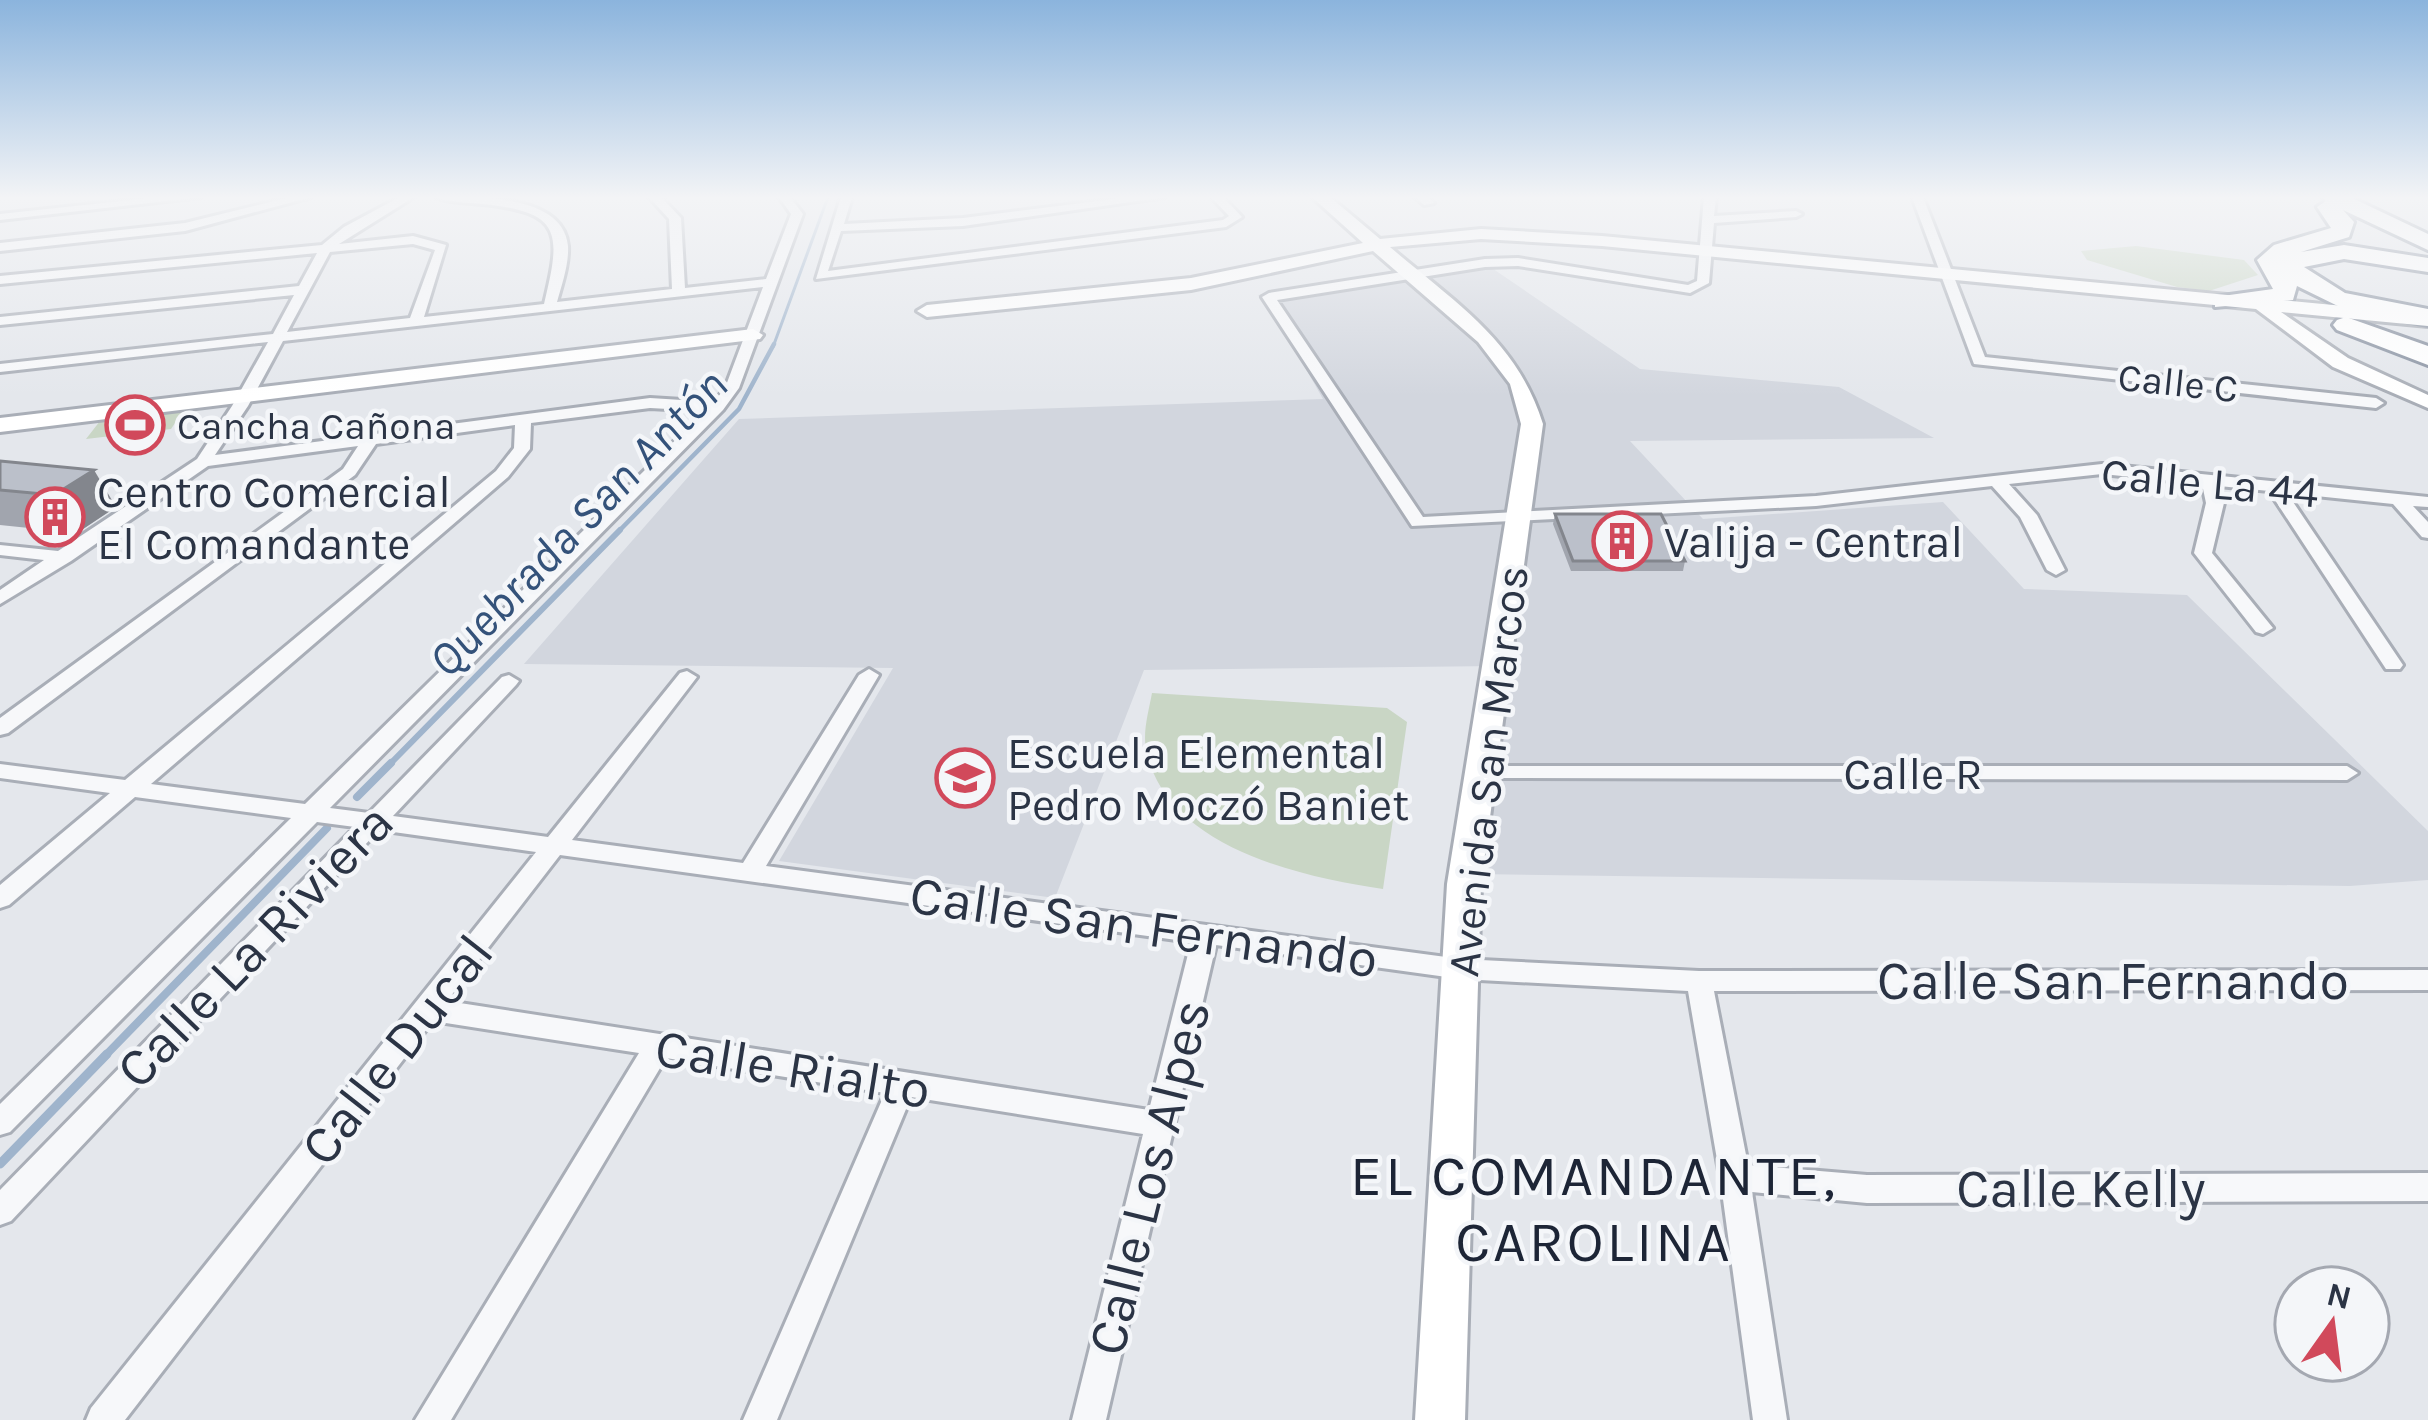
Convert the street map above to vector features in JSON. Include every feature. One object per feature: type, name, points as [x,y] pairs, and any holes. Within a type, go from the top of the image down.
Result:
[{"type":"highway","points":[[2224,302],[2267,301],[2286,293],[2271,263]]},
{"type":"highway","points":[[2295,263],[2292,268],[2305,282],[2332,296],[2428,322]]},
{"type":"highway","points":[[2323,319],[2405,344],[2428,357]]},
{"type":"street","points":[[0,280],[170,263]]},
{"type":"street","points":[[0,598],[203,462],[317,263]]},
{"type":"street","points":[[416,320],[436,263]]},
{"type":"street","points":[[550,305],[558,263]]},
{"type":"street","points":[[677,263],[679,292]]},
{"type":"street","points":[[0,1124],[718,407],[732,388],[780,263]]},
{"type":"street","points":[[825,263],[820,276],[916,263]]},
{"type":"street","points":[[929,315],[1218,288],[1321,263]]},
{"type":"street","name":"Avenida San Marcos","points":[[1402,263],[1485,338],[1520,383],[1532,424],[1464,884],[1440,1420]]},
{"type":"street","points":[[1415,275],[1483,263]]},
{"type":"street","points":[[1526,263],[1690,289],[1703,283],[1704,263]]},
{"type":"street","points":[[1804,263],[2224,302],[2323,319],[2428,322]]},
{"type":"street","points":[[1942,263],[1946,275]]},
{"type":"street","name":"Calle La 44","points":[[1415,275],[1269,297],[1418,522],[1683,511],[2102,469],[2428,502]]},
{"type":"street","points":[[1946,275],[2267,310],[2428,322]]},
{"type":"street","name":"Calle C","points":[[1946,275],[1979,361],[2376,404]]},
{"type":"street","points":[[0,368],[773,282]]},
{"type":"street","points":[[0,321],[302,290]]},
{"type":"street","points":[[2267,310],[2318,350],[2364,376],[2428,402]]},
{"type":"street","points":[[0,424],[753,335]]},
{"type":"street","points":[[203,462],[368,444],[650,403],[718,407]]},
{"type":"street","points":[[0,899],[502,474],[522,449],[524,420]]},
{"type":"street","points":[[0,728],[349,472],[368,444]]},
{"type":"street","points":[[2210,479],[2215,503],[2203,554],[2263,628]]},
{"type":"street","points":[[1998,483],[2028,515],[2056,570]]},
{"type":"street","points":[[2274,486],[2393,665]]},
{"type":"street","points":[[2398,499],[2428,533]]},
{"type":"street","points":[[0,550],[64,556]]},
{"type":"street","points":[[750,872],[869,675]]},
{"type":"street","name":"Calle Ducal","points":[[103,1420],[687,677]]},
{"type":"street","name":"Calle La Riviera","points":[[0,1211],[509,681]]},
{"type":"street","name":"Calle San Fernando","points":[[0,771],[1461,969],[1699,981],[2427,981]]},
{"type":"street","name":"Calle R","points":[[1480,773],[2347,772]]},
{"type":"street","name":"Calle Los Alpes","points":[[1089,1420],[1206,934]]},
{"type":"street","points":[[1699,981],[1735,1177],[1770,1420]]},
{"type":"street","name":"Calle Rialto","points":[[427,1009],[1160,1124]]},
{"type":"street","points":[[432,1420],[658,1048]]},
{"type":"street","points":[[760,1420],[902,1085]]},
{"type":"street","name":"Calle Kelly","points":[[1735,1177],[1867,1189],[2428,1186]]},
{"type":"shaded area","points":[[1485,263],[1640,369],[1839,387],[1934,438],[1630,441],[1703,519],[1943,502],[2024,589],[2187,595],[2428,831],[2428,880],[2350,886],[1476,874],[1497,666],[1144,670],[1055,898],[779,861],[893,668],[524,664],[739,419],[1323,399],[1273,311],[1258,295]]},
{"type":"green space","points":[[2098,263],[2247,263],[2258,275],[2209,291],[2177,287]]},
{"type":"green space","name":"Cancha Cañona","points":[[183,411],[171,429],[86,439],[100,421]]},
{"type":"green space","points":[[1152,693],[1387,708],[1407,722],[1383,889],[1281,867],[1213,837],[1185,816],[1162,790],[1148,758],[1145,734]]},
{"type":"building","points":[[0,461],[94,470],[54,495],[0,490]]},
{"type":"building","name":"Valija - Central","points":[[1555,514],[1661,514],[1685,561],[1573,561]]},
{"type":"waterway","name":"Quebrada San Antón","points":[[773,347],[804,263]]},
{"type":"waterway","name":"Quebrada San Antón","points":[[617,533],[739,409],[774,344]]},
{"type":"waterway","name":"Quebrada San Antón","points":[[388,766],[620,530]]},
{"type":"waterway","name":"Quebrada San Antón","points":[[388,766],[391,763]]},
{"type":"waterway","name":"Quebrada San Antón","points":[[357,797],[388,766]]},
{"type":"waterway","name":"Quebrada San Antón","points":[[104,1057],[327,828]]},
{"type":"waterway","name":"Quebrada San Antón","points":[[0,1164],[107,1054]]},
{"type":"place","name":"Cancha Cañona","points":[[135,425]]},
{"type":"place","name":"Centro Comercial El Comandante","points":[[55,517]]},
{"type":"place","name":"Valija - Central","points":[[1622,541]]},
{"type":"place","name":"Escuela Elemental Pedro Moczó Baniet","points":[[965,778]]},
{"type":"district","name":"EL COMANDANTE, CAROLINA","points":[[1594,1208]]}]
